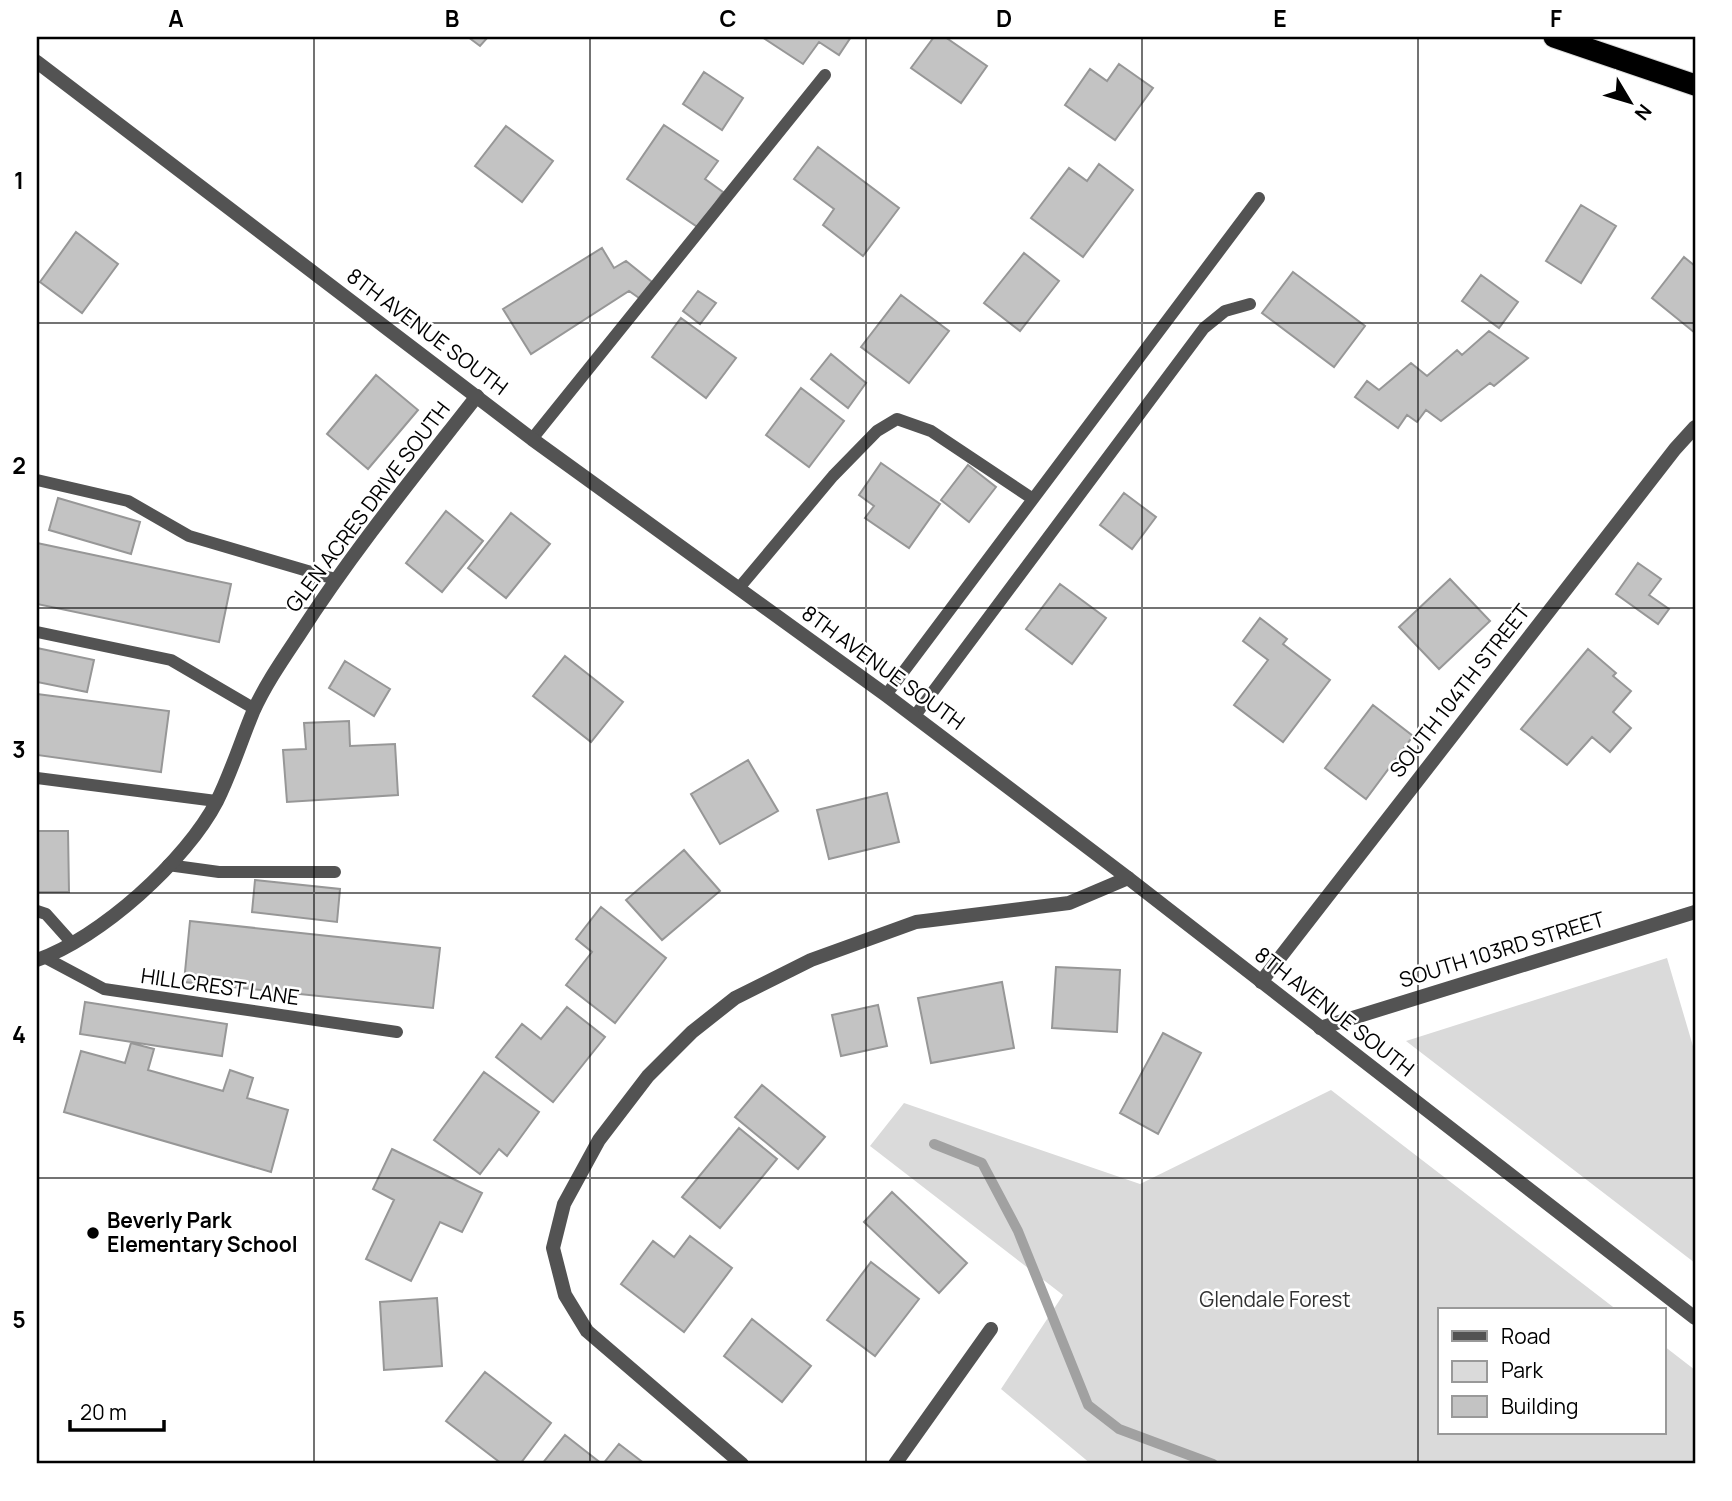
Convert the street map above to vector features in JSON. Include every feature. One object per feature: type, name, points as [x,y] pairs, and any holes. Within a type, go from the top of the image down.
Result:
[{"type":"highway","points":[[1554,37],[1695,85]]},
{"type":"street","name":"8TH AVENUE SOUTH","points":[[37,62],[532,439],[886,695],[1128,878],[1695,1318]]},
{"type":"street","name":"GLEN ACRES DRIVE SOUTH","points":[[41,959],[115,917],[194,836],[216,801],[255,709],[284,658],[335,579],[477,396]]},
{"type":"street","name":"SOUTH 104TH STREET","points":[[1261,982],[1667,459],[1695,427]]},
{"type":"street","points":[[742,1464],[587,1331],[565,1295],[553,1248],[564,1204],[599,1140],[648,1076],[692,1032],[735,998],[811,960],[916,922],[1069,903],[1128,878]]},
{"type":"street","name":"SOUTH 103RD STREET","points":[[1320,1028],[1695,912]]},
{"type":"street","points":[[895,1464],[991,1329]]},
{"type":"lane","points":[[532,439],[825,75]]},
{"type":"lane","points":[[886,695],[1259,198]]},
{"type":"lane","points":[[914,717],[1204,328],[1225,311],[1250,304]]},
{"type":"lane","points":[[739,588],[832,476],[877,431],[897,419],[931,431],[1033,499]]},
{"type":"lane","points":[[37,480],[128,501],[189,536],[335,579]]},
{"type":"lane","points":[[37,632],[170,660],[255,709]]},
{"type":"lane","points":[[37,778],[216,801]]},
{"type":"lane","points":[[168,865],[219,872],[335,872]]},
{"type":"lane","points":[[37,911],[46,914],[71,943]]},
{"type":"lane","name":"HILLCREST LANE","points":[[41,959],[104,989],[397,1032]]},
{"type":"green space","points":[[1667,958],[1695,1053],[1695,1263],[1406,1041]]},
{"type":"green space","name":"Glendale Forest","points":[[1331,1090],[1614,1308],[1438,1308],[1438,1434],[1666,1434],[1666,1348],[1695,1370],[1695,1464],[1091,1464],[1001,1389],[1063,1295],[870,1146],[904,1103],[1140,1184]]},
{"type":"building","points":[[468,37],[488,37],[480,46]]},
{"type":"building","points":[[762,37],[851,37],[839,55],[819,42],[803,64]]},
{"type":"building","points":[[934,37],[945,37],[987,66],[961,103],[911,68]]},
{"type":"building","points":[[1119,64],[1153,88],[1115,140],[1065,105],[1090,69],[1107,81]]},
{"type":"building","points":[[704,72],[743,98],[722,130],[683,104]]},
{"type":"building","points":[[664,125],[718,161],[705,179],[723,192],[699,228],[627,179]]},
{"type":"building","points":[[506,126],[553,161],[522,202],[475,166]]},
{"type":"building","points":[[818,147],[899,208],[863,256],[823,225],[834,209],[794,179]]},
{"type":"building","points":[[1099,164],[1133,190],[1083,257],[1031,218],[1069,168],[1087,181]]},
{"type":"building","points":[[1581,205],[1616,226],[1581,283],[1546,261]]},
{"type":"building","points":[[76,232],[118,264],[82,313],[40,282]]},
{"type":"building","points":[[602,248],[614,268],[626,261],[652,282],[639,298],[629,291],[531,354],[503,309]]},
{"type":"building","points":[[1024,253],[1059,281],[1020,331],[984,303]]},
{"type":"building","points":[[1684,257],[1695,266],[1695,333],[1652,298]]},
{"type":"building","points":[[1293,272],[1365,326],[1334,367],[1262,313]]},
{"type":"building","points":[[1481,275],[1518,302],[1499,328],[1462,301]]},
{"type":"building","points":[[698,291],[716,303],[700,324],[683,311]]},
{"type":"building","points":[[901,295],[949,331],[909,383],[861,347]]},
{"type":"building","points":[[681,318],[736,358],[706,398],[652,357]]},
{"type":"building","points":[[1489,331],[1528,358],[1494,386],[1490,383],[1441,421],[1426,410],[1417,422],[1407,415],[1398,428],[1355,397],[1367,381],[1379,390],[1411,363],[1427,376],[1457,350],[1462,355]]},
{"type":"building","points":[[831,354],[866,383],[848,408],[811,379]]},
{"type":"building","points":[[376,375],[418,410],[368,469],[327,434]]},
{"type":"building","points":[[801,388],[844,421],[809,467],[766,435]]},
{"type":"building","points":[[881,463],[940,504],[909,548],[865,518],[874,506],[859,495]]},
{"type":"building","points":[[968,465],[996,487],[969,522],[941,500]]},
{"type":"building","points":[[1124,493],[1156,517],[1132,549],[1100,525]]},
{"type":"building","points":[[58,498],[140,522],[131,554],[49,530]]},
{"type":"building","points":[[446,511],[483,541],[442,592],[406,563]]},
{"type":"building","points":[[511,513],[550,544],[506,598],[468,568]]},
{"type":"building","points":[[37,543],[231,584],[219,642],[37,604]]},
{"type":"building","points":[[1638,563],[1661,579],[1649,595],[1669,609],[1658,624],[1616,594]]},
{"type":"building","points":[[1450,579],[1490,621],[1439,669],[1399,627]]},
{"type":"building","points":[[1060,584],[1106,618],[1072,664],[1026,629]]},
{"type":"building","points":[[1260,618],[1287,639],[1283,644],[1330,680],[1283,742],[1234,705],[1268,660],[1243,641]]},
{"type":"building","points":[[37,648],[94,660],[87,692],[37,682]]},
{"type":"building","points":[[1588,649],[1616,673],[1613,676],[1631,691],[1613,712],[1631,728],[1610,752],[1592,737],[1567,765],[1521,729]]},
{"type":"building","points":[[565,656],[623,702],[591,742],[533,696]]},
{"type":"building","points":[[345,661],[390,689],[374,716],[329,688]]},
{"type":"building","points":[[37,694],[169,711],[161,772],[37,755]]},
{"type":"building","points":[[1373,705],[1413,736],[1366,799],[1325,768]]},
{"type":"building","points":[[349,721],[350,746],[395,744],[398,795],[287,802],[283,750],[306,749],[304,723]]},
{"type":"building","points":[[748,760],[778,811],[720,844],[691,794]]},
{"type":"building","points":[[887,793],[899,842],[829,859],[817,810]]},
{"type":"building","points":[[37,831],[68,831],[69,892],[37,892]]},
{"type":"building","points":[[684,850],[720,891],[662,940],[626,900]]},
{"type":"building","points":[[255,880],[340,889],[337,922],[252,912]]},
{"type":"building","points":[[601,907],[666,958],[615,1023],[566,985],[592,952],[576,939]]},
{"type":"building","points":[[190,921],[440,948],[433,1008],[184,982]]},
{"type":"building","points":[[1056,967],[1120,970],[1117,1032],[1052,1028]]},
{"type":"building","points":[[1002,982],[1014,1048],[931,1063],[918,998]]},
{"type":"building","points":[[85,1002],[227,1024],[222,1056],[80,1034]]},
{"type":"building","points":[[878,1005],[887,1046],[841,1056],[832,1015]]},
{"type":"building","points":[[567,1007],[605,1037],[553,1102],[496,1057],[522,1024],[541,1039]]},
{"type":"building","points":[[1163,1033],[1201,1053],[1158,1134],[1120,1113]]},
{"type":"building","points":[[131,1043],[154,1049],[148,1070],[223,1091],[230,1070],[253,1078],[247,1098],[288,1110],[271,1172],[64,1112],[81,1051],[125,1063]]},
{"type":"building","points":[[484,1072],[539,1112],[507,1156],[499,1149],[480,1174],[434,1140]]},
{"type":"building","points":[[762,1085],[825,1137],[798,1169],[735,1117]]},
{"type":"building","points":[[739,1128],[777,1159],[720,1228],[682,1197]]},
{"type":"building","points":[[392,1149],[482,1193],[462,1232],[440,1222],[411,1281],[366,1259],[394,1200],[373,1189]]},
{"type":"building","points":[[892,1192],[967,1263],[939,1293],[864,1222]]},
{"type":"building","points":[[690,1236],[732,1268],[684,1332],[621,1284],[653,1241],[674,1257]]},
{"type":"building","points":[[871,1262],[919,1299],[875,1356],[827,1320]]},
{"type":"building","points":[[437,1298],[442,1366],[384,1370],[380,1302]]},
{"type":"building","points":[[752,1319],[811,1366],[782,1402],[724,1356]]},
{"type":"building","points":[[485,1372],[551,1423],[520,1464],[502,1464],[446,1421]]},
{"type":"building","points":[[565,1435],[602,1464],[542,1464]]},
{"type":"building","points":[[619,1444],[645,1464],[603,1464]]},
{"type":"waterway","points":[[934,1144],[982,1163],[1018,1231],[1088,1405],[1119,1429],[1213,1464]]},
{"type":"place","name":"Beverly Park Elementary School","points":[[93,1233]]}]
